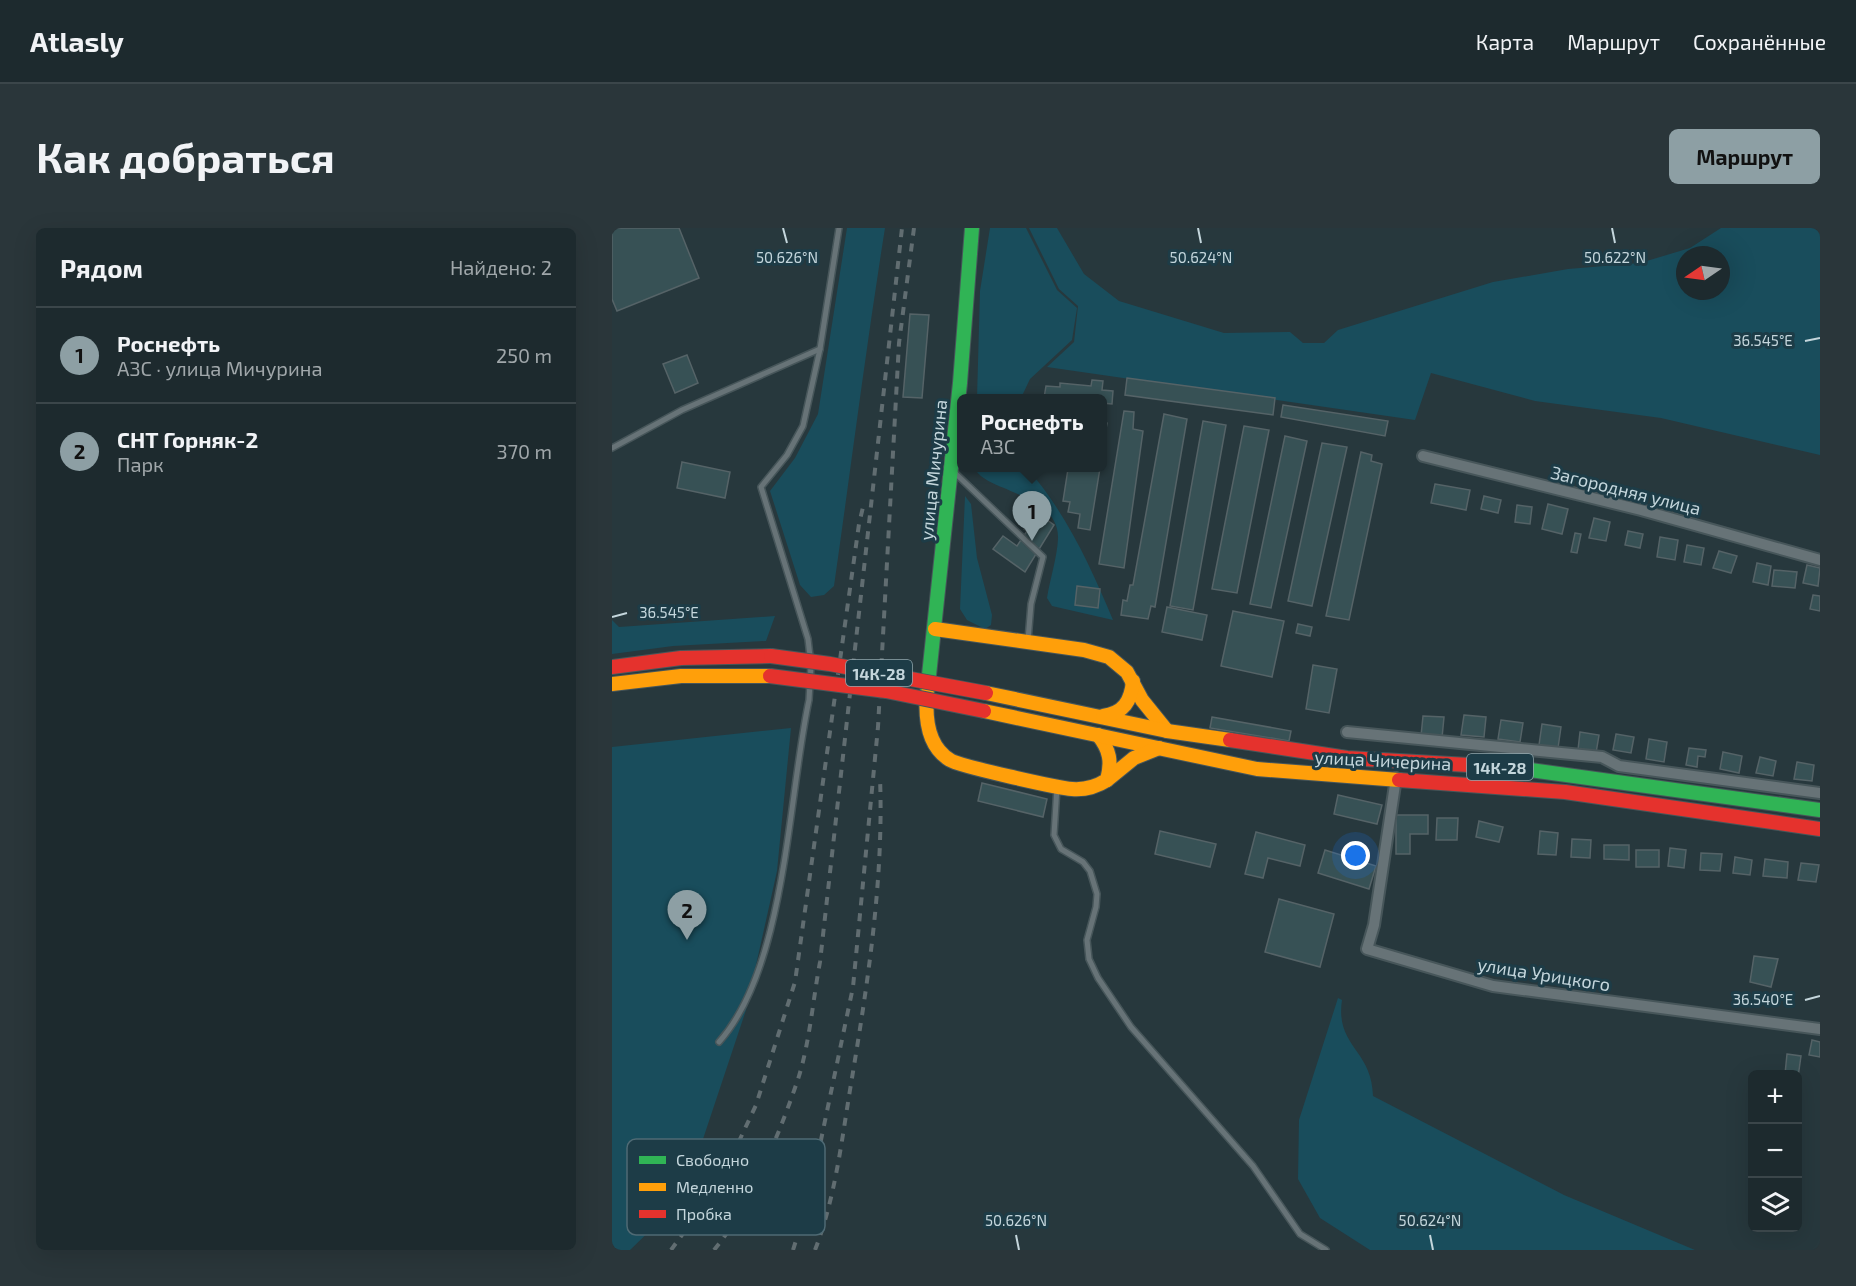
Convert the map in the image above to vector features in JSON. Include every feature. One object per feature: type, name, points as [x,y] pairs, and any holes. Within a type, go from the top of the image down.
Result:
[{"type":"main road","name":"улица Мичурина","points":[[958,394],[972,228]]},
{"type":"main road","name":"улица Мичурина","points":[[957,401],[925,716],[928,732],[936,748],[951,761],[1057,785]]},
{"type":"main road","points":[[935,628],[1084,650],[1109,657],[1120,664],[1142,700],[1167,732]]},
{"type":"main road","name":"улица Чичерина","points":[[612,667],[681,658],[771,656],[830,664],[986,693],[1167,732],[1347,758],[1516,768],[1820,810]]},
{"type":"main road","name":"улица Чичерина","points":[[612,684],[681,676],[770,675],[886,691],[1257,769],[1565,792],[1820,829]]},
{"type":"main road","points":[[1099,716],[1114,715],[1126,706],[1132,694],[1132,681]]},
{"type":"main road","points":[[1098,735],[1107,746],[1111,758],[1107,780]]},
{"type":"main road","points":[[1057,785],[1084,790],[1107,780],[1134,758],[1159,747]]},
{"type":"street","name":"Загородняя улица","points":[[1423,456],[1641,510],[1820,560]]},
{"type":"street","points":[[1347,732],[1602,757],[1619,766],[1820,793]]},
{"type":"street","name":"улица Урицкого","points":[[1396,778],[1374,925],[1367,949],[1493,986],[1820,1029]]},
{"type":"lane","points":[[719,1042],[732,1028],[761,960],[775,906],[809,700],[811,665],[808,639],[761,487],[787,455],[803,426],[820,349],[839,228]]},
{"type":"lane","points":[[612,448],[682,410],[820,349]]},
{"type":"lane","points":[[951,470],[1043,557],[1031,604],[1028,641]]},
{"type":"lane","points":[[1057,785],[1054,835],[1061,849],[1083,862],[1090,871],[1097,894],[1087,940],[1089,958],[1098,978],[1131,1027],[1253,1166],[1300,1234],[1326,1250]]},
{"type":"shaded area","points":[[847,228],[885,228],[834,586],[824,595],[811,597],[800,585],[770,491],[795,458],[818,414]]},
{"type":"shaded area","points":[[990,228],[1026,228],[1057,290],[1077,308],[1072,340],[1030,379],[1023,394],[977,394],[980,291]]},
{"type":"shaded area","points":[[1029,228],[1057,228],[1084,274],[1119,301],[1224,333],[1290,332],[1303,343],[1324,343],[1338,330],[1493,282],[1568,269],[1640,263],[1676,252],[1676,300],[1730,300],[1730,246],[1693,246],[1721,228],[1820,228],[1820,455],[1661,418],[1535,401],[1431,373],[1415,420],[1047,367],[1074,342],[1078,306],[1059,289]]},
{"type":"shaded area","points":[[978,472],[1030,472],[1054,503],[1076,540],[1113,620],[1052,606],[1047,598],[1058,539],[1055,524],[1047,512],[1034,502],[981,476]]},
{"type":"shaded area","points":[[965,496],[971,504],[977,558],[992,615],[991,625],[985,629],[967,620],[960,609]]},
{"type":"shaded area","points":[[775,616],[766,641],[673,646],[612,654],[612,620],[619,627]]},
{"type":"shaded area","points":[[791,728],[777,871],[746,1010],[703,1139],[627,1139],[627,1235],[646,1235],[630,1250],[612,1250],[612,747]]},
{"type":"shaded area","points":[[1338,998],[1342,1000],[1341,1016],[1344,1028],[1348,1039],[1367,1068],[1373,1096],[1564,1195],[1695,1250],[1370,1250],[1320,1218],[1298,1179],[1299,1120]]},
{"type":"building","points":[[612,228],[679,228],[699,278],[617,311],[612,299]]},
{"type":"building","points":[[910,314],[929,315],[922,398],[903,397]]},
{"type":"building","points":[[687,355],[698,383],[675,393],[663,364]]},
{"type":"building","points":[[1127,378],[1275,398],[1273,415],[1125,395]]},
{"type":"building","points":[[1092,380],[1103,381],[1102,390],[1113,391],[1112,404],[1107,404],[1107,394],[1045,394],[1046,386],[1060,387],[1060,383],[1091,386]]},
{"type":"building","points":[[1283,405],[1388,421],[1385,436],[1281,417]]},
{"type":"building","points":[[1124,411],[1134,412],[1133,429],[1143,431],[1124,568],[1099,564]]},
{"type":"building","points":[[1164,414],[1187,419],[1155,607],[1151,606],[1148,619],[1121,615],[1123,600],[1127,601],[1130,585],[1133,585]]},
{"type":"building","points":[[1203,421],[1226,425],[1193,610],[1170,606]]},
{"type":"building","points":[[1244,426],[1269,430],[1237,593],[1212,589]]},
{"type":"building","points":[[1285,436],[1307,441],[1271,608],[1250,604]]},
{"type":"building","points":[[1322,443],[1347,447],[1312,606],[1288,601]]},
{"type":"building","points":[[1361,452],[1372,455],[1371,461],[1382,464],[1349,620],[1326,616]]},
{"type":"building","points":[[682,462],[730,472],[725,498],[677,488]]},
{"type":"building","points":[[1068,472],[1099,472],[1090,530],[1078,528],[1080,514],[1068,512],[1070,502],[1063,501]]},
{"type":"building","points":[[1435,484],[1470,490],[1466,510],[1431,503]]},
{"type":"building","points":[[1484,496],[1501,500],[1498,513],[1481,509]]},
{"type":"building","points":[[1548,504],[1568,509],[1562,534],[1542,529]]},
{"type":"building","points":[[1517,505],[1532,507],[1530,524],[1515,522]]},
{"type":"building","points":[[1036,512],[1054,525],[1025,572],[993,549],[1003,536],[1017,546],[1027,531],[1024,529]]},
{"type":"building","points":[[1594,518],[1610,522],[1606,541],[1589,538]]},
{"type":"building","points":[[1628,531],[1643,534],[1640,548],[1625,545]]},
{"type":"building","points":[[1575,533],[1581,534],[1577,553],[1571,552]]},
{"type":"building","points":[[1660,537],[1678,540],[1675,560],[1657,557]]},
{"type":"building","points":[[1687,545],[1704,548],[1701,565],[1684,562]]},
{"type":"building","points":[[1719,551],[1737,556],[1731,573],[1713,568]]},
{"type":"building","points":[[1757,563],[1771,566],[1768,585],[1753,582]]},
{"type":"building","points":[[1807,565],[1820,568],[1818,586],[1803,583]]},
{"type":"building","points":[[1774,570],[1797,572],[1795,588],[1772,586]]},
{"type":"building","points":[[1077,586],[1100,589],[1098,608],[1075,605]]},
{"type":"building","points":[[1813,595],[1820,596],[1820,611],[1810,609]]},
{"type":"building","points":[[1167,607],[1207,615],[1202,640],[1162,632]]},
{"type":"building","points":[[1233,611],[1284,621],[1272,677],[1221,666]]},
{"type":"building","points":[[1298,624],[1312,627],[1310,636],[1296,633]]},
{"type":"building","points":[[1313,665],[1337,669],[1329,713],[1306,709]]},
{"type":"building","points":[[1464,715],[1486,717],[1484,737],[1461,735]]},
{"type":"building","points":[[1423,716],[1444,717],[1442,738],[1421,736]]},
{"type":"building","points":[[1212,717],[1291,731],[1289,741],[1210,728]]},
{"type":"building","points":[[1501,720],[1523,723],[1520,742],[1498,739]]},
{"type":"building","points":[[1542,724],[1561,727],[1558,748],[1539,745]]},
{"type":"building","points":[[1580,732],[1599,735],[1596,753],[1578,750]]},
{"type":"building","points":[[1616,734],[1634,737],[1631,753],[1613,750]]},
{"type":"building","points":[[1649,739],[1667,742],[1664,762],[1646,759]]},
{"type":"building","points":[[1689,748],[1706,750],[1705,757],[1698,756],[1697,767],[1686,765]]},
{"type":"building","points":[[1723,752],[1742,756],[1739,773],[1720,769]]},
{"type":"building","points":[[1760,757],[1776,761],[1773,776],[1756,773]]},
{"type":"building","points":[[1797,762],[1814,765],[1812,781],[1794,779]]},
{"type":"building","points":[[982,783],[1047,799],[1043,817],[978,801]]},
{"type":"building","points":[[1338,795],[1382,805],[1377,824],[1334,814]]},
{"type":"building","points":[[1396,815],[1428,815],[1428,834],[1410,834],[1410,854],[1396,854]]},
{"type":"building","points":[[1437,818],[1458,818],[1457,840],[1436,840]]},
{"type":"building","points":[[1479,821],[1503,827],[1499,842],[1476,837]]},
{"type":"building","points":[[1160,831],[1216,844],[1210,867],[1155,854]]},
{"type":"building","points":[[1540,831],[1558,833],[1556,855],[1538,854]]},
{"type":"building","points":[[1256,832],[1305,845],[1300,866],[1268,858],[1263,878],[1245,874]]},
{"type":"building","points":[[1572,839],[1591,840],[1590,858],[1571,857]]},
{"type":"building","points":[[1604,845],[1629,845],[1629,860],[1604,859]]},
{"type":"building","points":[[1670,848],[1686,850],[1684,868],[1668,866]]},
{"type":"building","points":[[1325,850],[1376,866],[1369,889],[1318,873]]},
{"type":"building","points":[[1636,850],[1659,850],[1659,867],[1636,867]]},
{"type":"building","points":[[1701,853],[1722,854],[1720,871],[1700,870]]},
{"type":"building","points":[[1735,857],[1752,860],[1750,875],[1733,873]]},
{"type":"building","points":[[1765,859],[1788,862],[1787,878],[1763,876]]},
{"type":"building","points":[[1801,863],[1819,865],[1816,882],[1798,880]]},
{"type":"building","points":[[1279,899],[1334,914],[1320,967],[1265,952]]},
{"type":"building","points":[[1754,956],[1778,959],[1771,987],[1750,982]]},
{"type":"building","points":[[1812,1040],[1820,1042],[1820,1057],[1809,1055]]},
{"type":"building","points":[[1787,1054],[1801,1056],[1799,1070],[1785,1070]]},
{"type":"railway","points":[[776,1139],[803,1062],[820,962],[902,228]]},
{"type":"railway","points":[[821,1139],[853,987],[878,727],[899,343],[914,228]]},
{"type":"railway","points":[[740,1139],[756,1105],[795,982],[859,524],[864,503]]},
{"type":"railway","points":[[825,1220],[837,1171],[873,934],[881,817],[880,778]]},
{"type":"railway","points":[[671,1250],[682,1235]]},
{"type":"railway","points":[[714,1250],[725,1235]]},
{"type":"railway","points":[[793,1250],[798,1235]]},
{"type":"railway","points":[[815,1250],[820,1235]]},
{"type":"traffic: fast","points":[[959,394],[972,228]]},
{"type":"traffic: fast","points":[[927,694],[957,411]]},
{"type":"traffic: fast","points":[[1486,766],[1516,768],[1820,810]]},
{"type":"traffic: slow","points":[[935,629],[1084,650],[1109,657],[1127,672],[1142,700],[1167,731]]},
{"type":"traffic: slow","points":[[612,684],[681,676],[770,676]]},
{"type":"traffic: slow","points":[[1103,716],[1116,712],[1125,705],[1133,681]]},
{"type":"traffic: slow","points":[[986,693],[1167,731],[1230,740]]},
{"type":"traffic: slow","points":[[927,694],[927,722],[936,747],[950,760],[989,772],[1072,789],[1095,786],[1107,780],[1109,767],[1109,756],[1098,735]]},
{"type":"traffic: slow","points":[[984,711],[1257,769],[1399,780]]},
{"type":"traffic: slow","points":[[1107,780],[1134,758],[1159,748]]},
{"type":"traffic: jam","points":[[612,667],[681,658],[771,656]]},
{"type":"traffic: jam","points":[[771,656],[830,664],[986,693]]},
{"type":"traffic: jam","points":[[770,676],[886,691],[984,711]]},
{"type":"traffic: jam","points":[[1230,740],[1347,758],[1486,766]]},
{"type":"traffic: jam","points":[[1399,780],[1565,792],[1820,829]]},
{"type":"place","name":"Роснефть","points":[[1032,541]]},
{"type":"place","name":"СНТ Горняк-2","points":[[687,940]]}]
